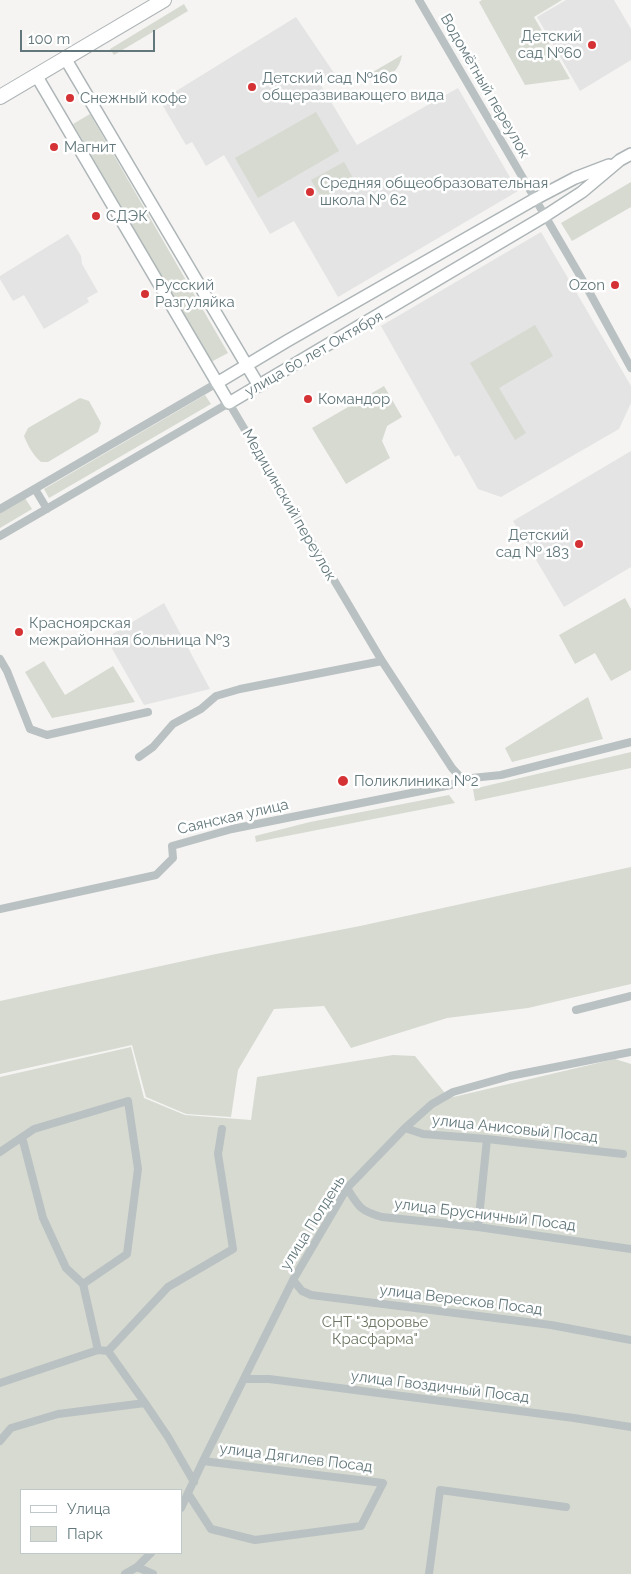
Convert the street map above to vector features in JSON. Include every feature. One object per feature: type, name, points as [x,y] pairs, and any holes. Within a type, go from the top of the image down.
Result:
[{"type":"highway","points":[[0,97],[164,0]]},
{"type":"main road","points":[[66,58],[259,386]]},
{"type":"main road","name":"Медицинский переулок","points":[[36,75],[229,403]]},
{"type":"main road","name":"улица 60 лет Октября","points":[[217,383],[535,199],[575,178],[631,154]]},
{"type":"main road","name":"улица 60 лет Октября","points":[[229,403],[545,216],[582,192],[620,160]]},
{"type":"street","name":"Водомётный переулок","points":[[419,0],[631,368]]},
{"type":"street","name":"улица 60 лет Октября","points":[[0,509],[217,383]]},
{"type":"street","name":"улица 60 лет Октября","points":[[0,536],[229,403]]},
{"type":"street","name":"Медицинский переулок","points":[[229,403],[382,661],[452,768],[462,780]]},
{"type":"street","points":[[35,489],[48,509]]},
{"type":"street","points":[[0,660],[7,671],[30,730],[47,735],[148,712]]},
{"type":"street","points":[[139,757],[153,746],[173,724],[201,709],[216,696],[240,689],[382,661]]},
{"type":"street","points":[[462,780],[501,775],[631,742]]},
{"type":"street","name":"Саянская улица","points":[[0,909],[156,875],[173,858],[172,846],[232,829],[451,785],[462,780]]},
{"type":"street","points":[[576,1010],[631,996]]},
{"type":"street","name":"улица Полдень","points":[[182,1506],[293,1280],[347,1188],[405,1128],[432,1104],[453,1092],[510,1076],[631,1052]]},
{"type":"street","points":[[0,1152],[34,1128],[128,1101],[138,1169],[127,1254],[83,1284]]},
{"type":"street","name":"улица Анисовый Посад","points":[[405,1128],[423,1134],[624,1154]]},
{"type":"street","points":[[108,1351],[168,1287],[233,1249],[218,1154],[222,1129]]},
{"type":"street","points":[[22,1137],[43,1218],[66,1268],[83,1284],[98,1350]]},
{"type":"street","points":[[478,1227],[487,1139]]},
{"type":"street","name":"улица Брусничный Посад","points":[[347,1188],[362,1209],[382,1217],[478,1227],[631,1249]]},
{"type":"street","name":"улица Вересков Посад","points":[[293,1280],[302,1291],[311,1296],[550,1325],[631,1340]]},
{"type":"street","points":[[0,1383],[98,1350],[108,1351],[168,1437],[194,1482]]},
{"type":"street","name":"улица Гвоздичный Посад","points":[[245,1378],[269,1379],[453,1402],[631,1427]]},
{"type":"street","points":[[0,1441],[11,1428],[58,1414],[145,1403]]},
{"type":"street","name":"улица Дягилев Посад","points":[[189,1495],[211,1529],[255,1540],[362,1526],[384,1483],[203,1461]]},
{"type":"street","points":[[429,1574],[440,1490],[566,1507]]},
{"type":"street","points":[[125,1574],[137,1567],[150,1554]]},
{"type":"street","points":[[137,1567],[153,1574]]},
{"type":"shaded area","name":"Детский сад №60","points":[[566,0],[614,0],[631,29],[631,60],[580,91],[537,17]]},
{"type":"shaded area","points":[[296,17],[334,73],[319,82],[357,145],[458,88],[518,191],[338,297],[294,221],[270,234],[224,155],[206,166],[192,142],[186,145],[160,101]]},
{"type":"shaded area","points":[[541,232],[631,386],[631,403],[619,429],[501,497],[478,489],[459,455],[455,457],[381,326]]},
{"type":"shaded area","points":[[68,234],[98,292],[87,298],[89,302],[44,329],[24,295],[13,301],[0,276]]},
{"type":"shaded area","name":"Детский сад № 183","points":[[631,451],[631,567],[564,607],[513,521]]},
{"type":"shaded area","points":[[164,603],[210,689],[144,705],[106,638]]},
{"type":"green space","points":[[482,0],[562,0],[534,17],[570,79],[525,85],[479,2]]},
{"type":"green space","points":[[184,4],[188,11],[114,55],[110,49]]},
{"type":"green space","points":[[402,55],[398,67],[390,75],[379,78],[366,76]]},
{"type":"green space","points":[[316,112],[339,151],[258,198],[235,158]]},
{"type":"green space","points":[[90,114],[228,353],[211,362],[73,124]]},
{"type":"green space","points":[[344,162],[354,180],[322,198],[311,180]]},
{"type":"green space","points":[[631,182],[631,207],[572,241],[561,223]]},
{"type":"green space","points":[[535,325],[553,356],[499,388],[526,433],[515,440],[470,363]]},
{"type":"green space","points":[[384,386],[402,417],[387,426],[382,441],[390,458],[346,484],[312,428]]},
{"type":"green space","points":[[205,395],[211,404],[49,498],[44,489]]},
{"type":"green space","points":[[80,398],[89,401],[101,423],[98,432],[48,462],[41,462],[31,450],[24,436],[28,428]]},
{"type":"green space","points":[[25,498],[32,509],[0,528],[0,513]]},
{"type":"green space","points":[[625,598],[631,609],[631,670],[611,681],[595,653],[575,664],[559,635]]},
{"type":"green space","points":[[44,661],[65,695],[113,666],[135,702],[52,718],[25,672]]},
{"type":"green space","points":[[588,697],[603,739],[512,762],[505,748]]},
{"type":"green space","points":[[631,752],[631,768],[475,801],[473,789]]},
{"type":"green space","points":[[449,795],[455,803],[256,842],[255,836],[310,822]]},
{"type":"green space","points":[[631,867],[631,984],[528,1008],[447,1018],[351,1048],[324,1006],[274,1009],[238,1070],[231,1117],[186,1114],[146,1097],[132,1045],[0,1074],[0,1001]]},
{"type":"green space","name":"СНТ \"Здоровье Красфарма\"","points":[[131,1047],[144,1098],[185,1115],[251,1120],[257,1077],[393,1055],[415,1056],[449,1098],[615,1059],[631,1064],[631,1574],[0,1574],[0,1077]]},
{"type":"place","name":"Детский сад №60","points":[[592,45]]},
{"type":"place","name":"Детский сад №160 общеразвивающего вида","points":[[252,87]]},
{"type":"place","name":"Снежный кофе","points":[[70,98]]},
{"type":"place","name":"Магнит","points":[[54,147]]},
{"type":"place","name":"Средняя общеобразовательная школа № 62","points":[[310,192]]},
{"type":"place","name":"СДЭК","points":[[96,216]]},
{"type":"place","name":"Ozon","points":[[615,285]]},
{"type":"place","name":"Русский Разгуляйка","points":[[145,294]]},
{"type":"place","name":"Командор","points":[[308,399]]},
{"type":"place","name":"Детский сад № 183","points":[[579,544]]},
{"type":"place","name":"Красноярская межрайонная больница №3","points":[[19,632]]},
{"type":"place","name":"Поликлиника №2","points":[[343,781]]}]
